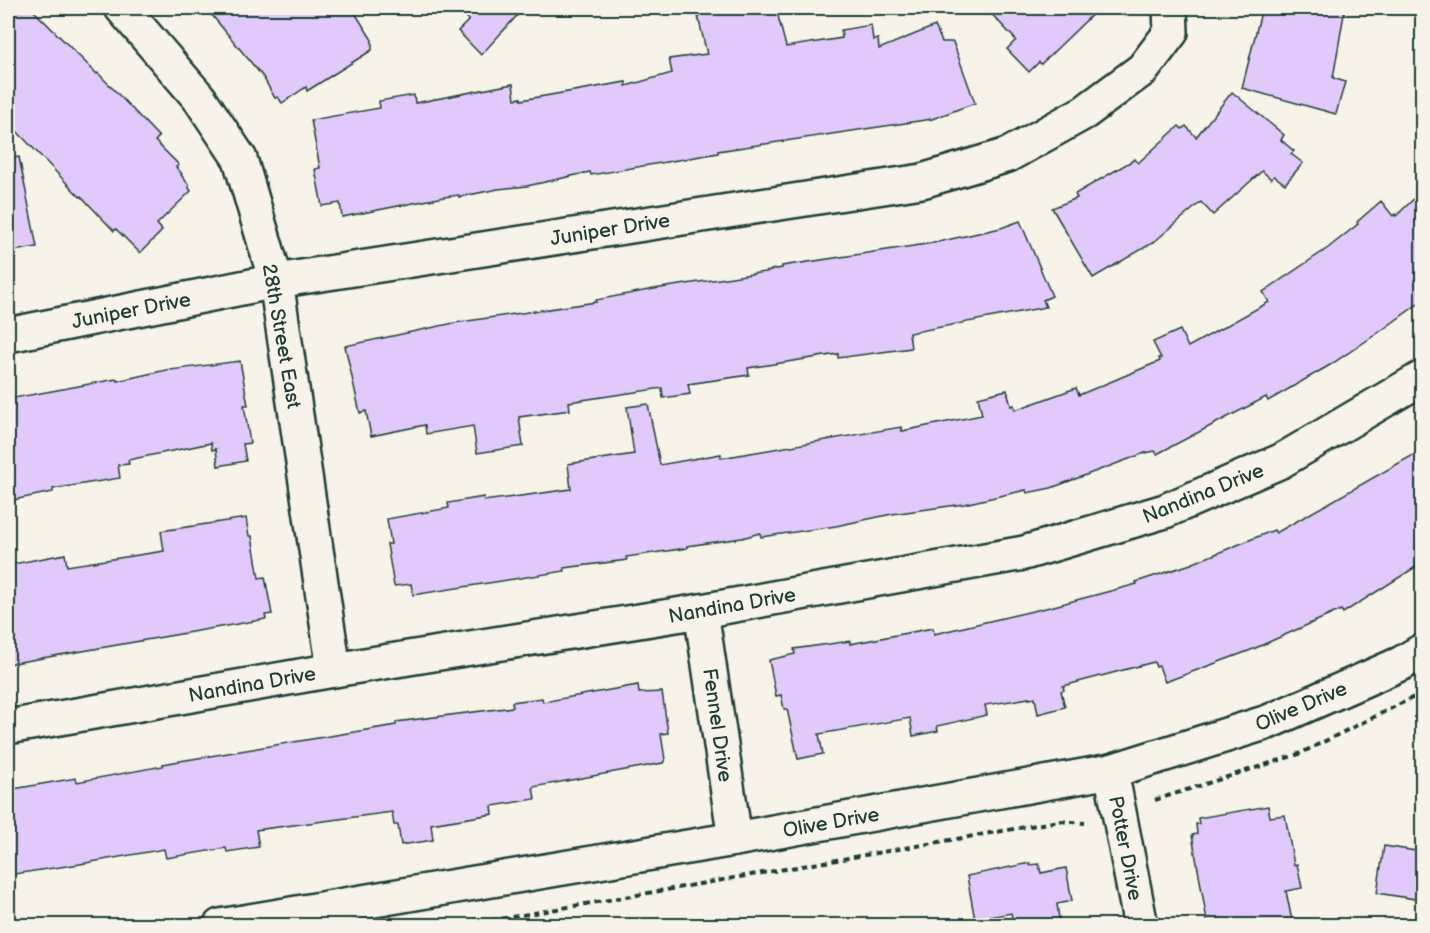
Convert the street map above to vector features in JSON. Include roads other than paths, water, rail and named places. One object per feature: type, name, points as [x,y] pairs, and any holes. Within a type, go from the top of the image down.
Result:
[{"type":"street","name":"28th Street East","points":[[122,8],[200,99],[240,159],[276,281],[334,670]]},
{"type":"street","name":"Juniper Drive","points":[[8,334],[276,281],[922,181],[1008,155],[1085,112],[1143,69],[1171,20]]},
{"type":"street","name":"Nandina Drive","points":[[8,727],[334,670],[701,611],[1024,554],[1165,510],[1281,461],[1422,378]]},
{"type":"street","name":"Fennel Drive","points":[[701,611],[735,839]]},
{"type":"street","name":"Olive Drive","points":[[220,926],[735,839],[1111,771],[1268,722],[1402,663],[1422,651]]},
{"type":"street","name":"Potter Drive","points":[[1111,771],[1141,926]]}]
